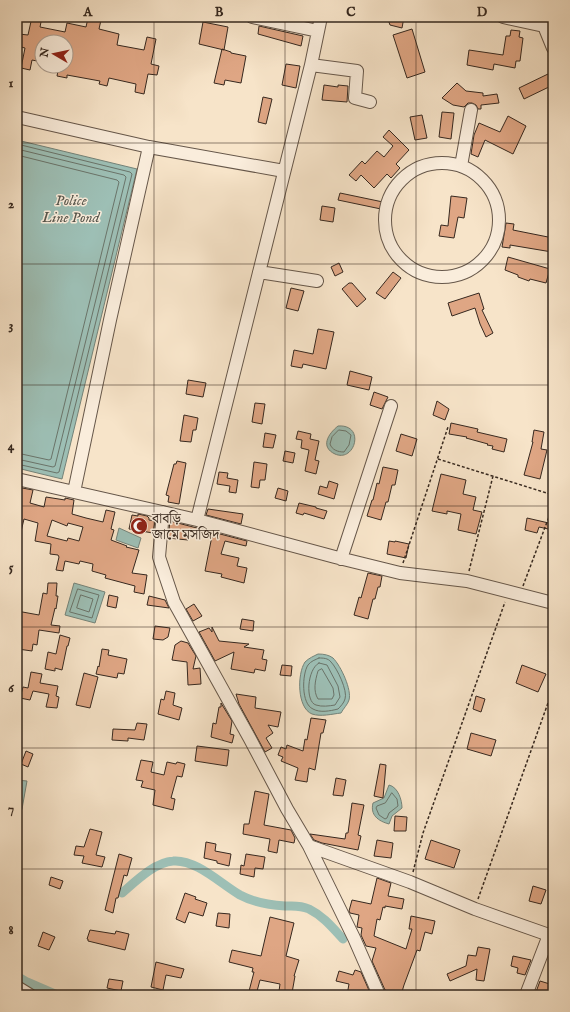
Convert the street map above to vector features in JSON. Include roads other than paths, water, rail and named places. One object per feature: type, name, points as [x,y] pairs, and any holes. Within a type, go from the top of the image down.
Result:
[{"type":"street","points":[[252,17],[318,31]]},
{"type":"street","points":[[197,520],[311,65],[321,17]]},
{"type":"street","points":[[502,17],[544,26],[553,48]]},
{"type":"street","points":[[311,65],[357,71],[355,98],[370,102]]},
{"type":"street","points":[[460,166],[471,110]]},
{"type":"street","points":[[17,117],[149,147],[284,171]]},
{"type":"street","points":[[74,492],[110,320],[149,147]]},
{"type":"street","points":[[439,164],[452,164],[460,166],[476,175],[489,187],[496,203],[499,221],[496,238],[488,254],[475,267],[451,277],[433,277],[416,271],[402,260],[392,246],[386,224],[389,202],[392,194],[400,183],[417,170],[426,166],[439,164]]},
{"type":"street","points":[[259,272],[317,281]]},
{"type":"street","points":[[341,559],[391,406]]},
{"type":"street","points":[[17,479],[197,520],[341,559],[400,573],[467,581],[553,603]]},
{"type":"street","points":[[163,512],[159,557],[174,602],[309,846],[354,938],[379,995]]},
{"type":"street","points":[[309,846],[410,882],[475,909],[549,935],[526,995]]},
{"type":"street","points":[[17,987],[30,995]]},
{"type":"water","name":"Police Line Pond","points":[[17,140],[137,169],[62,479],[17,468]]},
{"type":"water","points":[[338,426],[347,427],[355,436],[352,449],[348,453],[342,455],[335,454],[330,451],[327,444],[327,440],[331,433]]},
{"type":"water","points":[[119,528],[141,538],[138,548],[116,540]]},
{"type":"water","points":[[74,583],[105,592],[95,623],[65,615]]},
{"type":"water","points":[[318,654],[333,658],[345,678],[350,696],[348,703],[341,713],[315,715],[307,711],[303,705],[300,690],[302,667],[305,662]]},
{"type":"water","points":[[17,780],[27,781],[22,809],[17,817]]},
{"type":"water","points":[[389,785],[397,791],[402,808],[392,816],[389,824],[376,817],[372,807],[373,803],[384,798]]},
{"type":"waterway","points":[[122,893],[139,878],[159,865],[166,862],[182,861],[208,873],[240,895],[250,900],[268,904],[300,906],[309,909],[323,918],[343,939]]},
{"type":"waterway","points":[[17,976],[57,995]]},
{"type":"place","name":"বাবড়ি জামে মসজিদ","points":[[139,526]]}]
